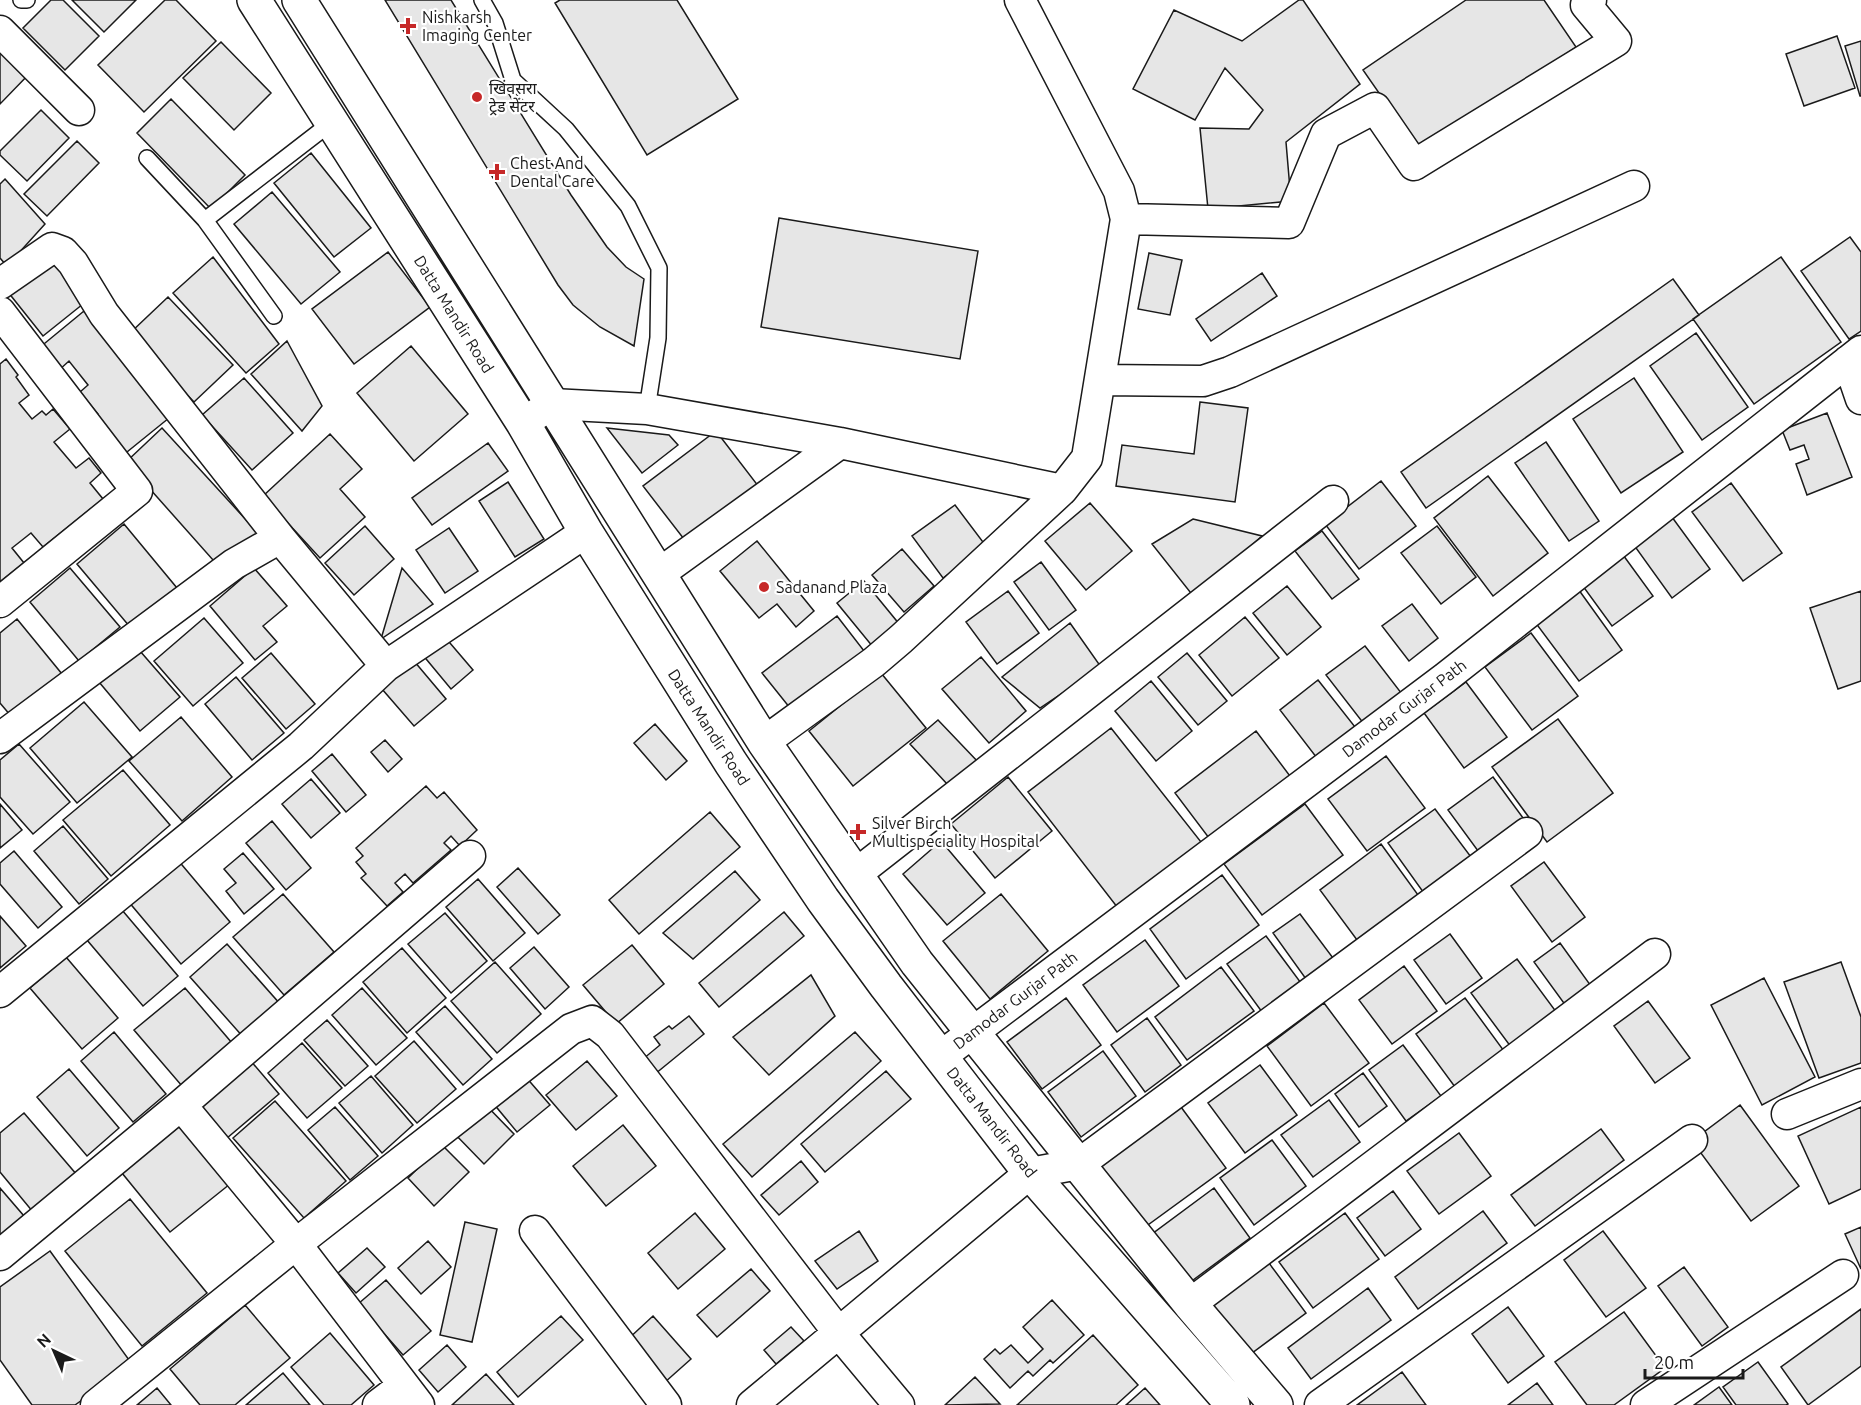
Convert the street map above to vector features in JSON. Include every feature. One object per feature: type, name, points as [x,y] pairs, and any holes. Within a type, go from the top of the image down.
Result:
[{"type":"main road","name":"Datta Mandir Road","points":[[254,0],[523,423],[586,532],[731,763],[803,870],[886,986],[1030,1173],[1233,1405]]},
{"type":"main road","points":[[299,0],[764,742],[917,963],[1190,1304],[1276,1405]]},
{"type":"street","points":[[764,742],[874,662],[901,639],[1062,490],[1087,458],[1126,219],[1119,191],[1020,0]]},
{"type":"street","points":[[1126,219],[1289,224],[1326,134],[1375,108],[1414,165],[1616,41],[1586,4],[1591,0]]},
{"type":"street","points":[[0,31],[79,110]]},
{"type":"street","points":[[1100,380],[1203,381],[1230,372],[1634,186]]},
{"type":"street","points":[[0,284],[52,248],[63,252],[73,263],[104,314],[280,538],[386,666]]},
{"type":"street","points":[[0,312],[136,491],[0,602]]},
{"type":"street","points":[[1855,356],[1861,399]]},
{"type":"street","name":"Damodar Gurjar Path","points":[[940,1057],[1445,678],[1855,356]]},
{"type":"street","points":[[523,423],[552,404],[647,409],[840,443],[1062,490]]},
{"type":"street","points":[[660,573],[840,443]]},
{"type":"street","points":[[856,874],[1333,501]]},
{"type":"street","points":[[0,992],[301,746],[386,666],[586,532]]},
{"type":"street","points":[[0,738],[234,564],[280,538]]},
{"type":"street","points":[[752,1405],[1030,1173],[1078,1164],[1527,833]]},
{"type":"street","points":[[0,1256],[181,1105],[470,856]]},
{"type":"street","points":[[1190,1304],[1655,954]]},
{"type":"street","points":[[96,1405],[296,1244],[571,1029],[592,1021],[610,1035],[838,1332],[899,1405]]},
{"type":"street","points":[[1788,1114],[1861,1084]]},
{"type":"street","points":[[181,1105],[296,1244],[411,1395],[378,1405]]},
{"type":"street","points":[[1320,1405],[1692,1140]]},
{"type":"street","points":[[535,1231],[666,1405]]},
{"type":"street","points":[[1646,1405],[1843,1275]]},
{"type":"lane","points":[[21,0],[27,0]]},
{"type":"lane","points":[[482,0],[495,23],[513,80],[566,129],[628,206],[658,268],[658,338],[647,409]]},
{"type":"lane","points":[[205,220],[332,122]]},
{"type":"lane","points":[[147,158],[205,220],[274,316]]},
{"type":"building","points":[[51,0],[63,0],[99,36],[65,70],[23,28]]},
{"type":"building","points":[[72,0],[136,0],[104,32]]},
{"type":"building","points":[[165,0],[176,0],[216,41],[144,112],[98,65]]},
{"type":"building","name":"खिंवसरा ट्रेड सेंटर","points":[[385,0],[451,0],[571,195],[607,247],[626,267],[644,279],[634,346],[600,327],[573,305],[558,285]]},
{"type":"building","points":[[560,0],[677,0],[738,99],[647,155],[555,3]]},
{"type":"building","points":[[1299,0],[1303,0],[1360,84],[1286,142],[1291,201],[1208,209],[1200,128],[1249,129],[1263,110],[1225,68],[1195,120],[1133,89],[1174,10],[1242,41]]},
{"type":"building","points":[[1466,0],[1544,0],[1576,47],[1420,152],[1363,70]]},
{"type":"building","points":[[1837,36],[1855,88],[1804,106],[1786,54]]},
{"type":"building","points":[[1861,41],[1861,96],[1860,96],[1845,46]]},
{"type":"building","points":[[221,42],[271,93],[234,130],[183,78]]},
{"type":"building","points":[[0,44],[30,73],[0,104]]},
{"type":"building","points":[[171,99],[245,175],[211,209],[137,133]]},
{"type":"building","points":[[41,110],[69,138],[27,181],[0,155],[0,151]]},
{"type":"building","points":[[77,141],[99,163],[47,216],[24,194]]},
{"type":"building","points":[[311,153],[371,228],[334,257],[274,183]]},
{"type":"building","points":[[5,179],[45,224],[7,266],[0,258],[0,184]]},
{"type":"building","points":[[272,192],[340,272],[301,304],[234,224]]},
{"type":"building","points":[[779,218],[978,251],[960,359],[761,327]]},
{"type":"building","points":[[1850,237],[1861,252],[1861,331],[1849,339],[1801,271]]},
{"type":"building","points":[[388,252],[430,307],[354,364],[312,309]]},
{"type":"building","points":[[1149,253],[1182,260],[1170,315],[1138,309]]},
{"type":"building","points":[[53,256],[88,300],[43,336],[8,292]]},
{"type":"building","points":[[213,257],[279,344],[246,373],[173,293]]},
{"type":"building","points":[[1781,257],[1841,342],[1754,404],[1693,319]]},
{"type":"building","points":[[1262,273],[1277,296],[1211,341],[1196,319]]},
{"type":"building","points":[[1673,279],[1699,315],[1426,508],[1401,472]]},
{"type":"building","points":[[168,297],[233,365],[194,402],[129,334]]},
{"type":"building","points":[[84,311],[169,418],[122,456],[91,419],[98,414],[80,392],[88,385],[69,361],[58,371],[39,348]]},
{"type":"building","points":[[1696,333],[1748,407],[1702,440],[1650,366]]},
{"type":"building","points":[[287,341],[322,406],[302,431],[251,374]]},
{"type":"building","points":[[411,346],[468,414],[414,461],[357,393]]},
{"type":"building","points":[[6,359],[29,395],[19,403],[32,419],[42,411],[46,415],[53,409],[70,429],[54,442],[76,468],[89,458],[101,473],[90,483],[103,499],[43,547],[31,533],[12,548],[24,563],[0,582],[0,364]]},
{"type":"building","points":[[244,378],[293,433],[252,470],[202,415]]},
{"type":"building","points":[[1634,378],[1683,452],[1621,493],[1573,419]]},
{"type":"building","points":[[1200,402],[1248,408],[1235,502],[1116,486],[1122,445],[1194,454]]},
{"type":"building","points":[[1827,413],[1852,477],[1807,495],[1796,464],[1809,459],[1804,445],[1790,450],[1782,430]]},
{"type":"building","points":[[162,428],[259,534],[221,569],[126,462]]},
{"type":"building","points":[[607,428],[669,435],[678,445],[642,473]]},
{"type":"building","points":[[716,431],[759,487],[687,543],[643,486]]},
{"type":"building","points":[[330,434],[362,469],[340,489],[365,517],[320,558],[263,496]]},
{"type":"building","points":[[1546,442],[1599,521],[1569,541],[1515,463]]},
{"type":"building","points":[[488,443],[508,471],[432,525],[412,498]]},
{"type":"building","points":[[1488,476],[1548,553],[1493,596],[1434,518]]},
{"type":"building","points":[[1381,481],[1416,526],[1359,569],[1325,524]]},
{"type":"building","points":[[508,482],[544,539],[515,557],[479,501]]},
{"type":"building","points":[[1731,483],[1782,553],[1743,581],[1692,512]]},
{"type":"building","points":[[1090,503],[1132,551],[1086,590],[1045,541]]},
{"type":"building","points":[[955,505],[986,546],[943,578],[912,536]]},
{"type":"building","points":[[1669,513],[1710,569],[1672,598],[1631,541]]},
{"type":"building","points":[[1193,519],[1262,536],[1194,597],[1152,544]]},
{"type":"building","points":[[124,524],[177,588],[130,627],[77,564]]},
{"type":"building","points":[[365,526],[394,559],[354,595],[325,563]]},
{"type":"building","points":[[1437,526],[1476,577],[1441,604],[1401,553]]},
{"type":"building","points":[[449,528],[478,571],[445,593],[416,550]]},
{"type":"building","points":[[1322,531],[1359,579],[1332,599],[1295,551]]},
{"type":"building","name":"Sadanand Plaza","points":[[757,541],[814,611],[796,627],[777,604],[759,618],[720,571]]},
{"type":"building","points":[[1618,548],[1653,596],[1612,626],[1577,578]]},
{"type":"building","points":[[902,549],[934,586],[904,612],[872,575]]},
{"type":"building","points":[[1041,562],[1076,610],[1049,630],[1014,582]]},
{"type":"building","points":[[70,568],[120,627],[79,661],[30,602]]},
{"type":"building","points":[[254,568],[287,606],[263,626],[277,642],[255,660],[210,606]]},
{"type":"building","points":[[402,568],[433,604],[381,639]]},
{"type":"building","points":[[864,581],[900,625],[873,647],[837,603]]},
{"type":"building","points":[[1287,586],[1321,627],[1287,655],[1253,613]]},
{"type":"building","points":[[1576,586],[1622,650],[1579,681],[1532,618]]},
{"type":"building","points":[[1008,591],[1039,633],[997,664],[966,622]]},
{"type":"building","points":[[1861,591],[1861,681],[1838,689],[1810,608]]},
{"type":"building","points":[[1412,604],[1438,638],[1409,661],[1382,626]]},
{"type":"building","points":[[837,616],[868,656],[794,713],[762,673]]},
{"type":"building","points":[[1245,617],[1279,658],[1232,696],[1199,655]]},
{"type":"building","points":[[204,618],[243,663],[193,706],[154,661]]},
{"type":"building","points":[[17,619],[62,674],[11,716],[0,703],[0,633]]},
{"type":"building","points":[[1070,623],[1101,667],[1040,708],[1002,677]]},
{"type":"building","points":[[1531,633],[1578,696],[1532,730],[1485,667]]},
{"type":"building","points":[[444,636],[473,670],[451,689],[422,654]]},
{"type":"building","points":[[133,643],[180,697],[140,731],[94,676]]},
{"type":"building","points":[[1365,646],[1402,694],[1364,724],[1326,675]]},
{"type":"building","points":[[271,653],[315,704],[286,729],[242,678]]},
{"type":"building","points":[[1187,653],[1227,701],[1198,725],[1158,677]]},
{"type":"building","points":[[981,657],[1026,711],[989,743],[942,689]]},
{"type":"building","points":[[414,661],[446,699],[414,726],[382,689]]},
{"type":"building","points":[[881,673],[926,728],[853,786],[809,731]]},
{"type":"building","points":[[236,677],[284,733],[252,760],[205,704]]},
{"type":"building","points":[[1318,680],[1359,732],[1320,762],[1280,710]]},
{"type":"building","points":[[1151,681],[1192,731],[1156,761],[1115,711]]},
{"type":"building","points":[[1466,682],[1507,737],[1464,768],[1424,713]]},
{"type":"building","points":[[84,702],[132,757],[77,803],[30,748]]},
{"type":"building","points":[[181,717],[232,777],[182,821],[129,761]]},
{"type":"building","points":[[1558,719],[1613,793],[1547,842],[1492,767]]},
{"type":"building","points":[[938,720],[980,764],[948,785],[910,744]]},
{"type":"building","points":[[655,724],[687,761],[666,780],[634,743]]},
{"type":"building","points":[[1111,728],[1205,847],[1121,912],[1028,792]]},
{"type":"building","points":[[1256,731],[1293,780],[1212,842],[1175,793]]},
{"type":"building","points":[[385,740],[402,759],[388,772],[371,752]]},
{"type":"building","points":[[19,744],[70,802],[33,834],[0,797],[0,760]]},
{"type":"building","points":[[332,754],[366,795],[346,812],[312,771]]},
{"type":"building","points":[[1386,756],[1425,808],[1367,851],[1328,799]]},
{"type":"building","points":[[123,770],[170,825],[111,876],[63,820]]},
{"type":"building","points":[[1008,777],[1052,831],[995,878],[951,824]]},
{"type":"building","points":[[1493,777],[1526,822],[1481,855],[1448,810]]},
{"type":"building","points":[[311,779],[340,813],[311,838],[282,804]]},
{"type":"building","points":[[426,786],[437,798],[444,792],[477,830],[460,846],[451,836],[444,843],[451,850],[413,883],[405,874],[395,883],[403,892],[387,906],[361,878],[366,874],[356,862],[363,856],[356,848]]},
{"type":"building","points":[[0,804],[22,830],[0,848]]},
{"type":"building","points":[[1305,804],[1343,855],[1262,915],[1224,864]]},
{"type":"building","points":[[1435,809],[1474,861],[1426,896],[1388,843]]},
{"type":"building","points":[[710,812],[740,847],[639,934],[609,900]]},
{"type":"building","points":[[272,821],[311,868],[286,890],[246,843]]},
{"type":"building","points":[[63,826],[108,879],[79,904],[34,851]]},
{"type":"building","points":[[941,841],[985,893],[947,925],[903,874]]},
{"type":"building","points":[[1381,844],[1421,899],[1360,944],[1320,890]]},
{"type":"building","points":[[14,851],[62,907],[38,928],[0,884],[0,863]]},
{"type":"building","points":[[243,853],[274,889],[244,914],[226,891],[236,883],[224,869]]},
{"type":"building","points":[[177,859],[230,922],[181,964],[128,901]]},
{"type":"building","points":[[1544,862],[1585,917],[1552,942],[1511,886]]},
{"type":"building","points":[[518,868],[560,915],[538,934],[497,887]]},
{"type":"building","points":[[735,871],[760,900],[693,959],[663,933]]},
{"type":"building","points":[[1222,875],[1259,925],[1186,979],[1150,929]]},
{"type":"building","points":[[478,879],[525,933],[493,961],[446,907]]},
{"type":"building","points":[[283,894],[334,952],[284,995],[233,937]]},
{"type":"building","points":[[1001,894],[1048,951],[990,999],[943,941]]},
{"type":"building","points":[[122,910],[178,976],[143,1006],[87,940]]},
{"type":"building","points":[[784,912],[804,936],[719,1007],[699,983]]},
{"type":"building","points":[[445,913],[487,961],[451,993],[408,944]]},
{"type":"building","points":[[1300,914],[1339,966],[1311,986],[1273,933]]},
{"type":"building","points":[[0,916],[26,946],[0,968]]},
{"type":"building","points":[[1450,934],[1482,978],[1446,1004],[1414,960]]},
{"type":"building","points":[[1266,936],[1301,983],[1262,1012],[1227,964]]},
{"type":"building","points":[[1145,940],[1179,986],[1117,1032],[1083,985]]},
{"type":"building","points":[[1560,943],[1591,986],[1566,1006],[1534,962]]},
{"type":"building","points":[[227,944],[281,1005],[244,1038],[190,977]]},
{"type":"building","points":[[632,945],[664,984],[616,1024],[583,985]]},
{"type":"building","points":[[534,947],[569,987],[545,1009],[510,968]]},
{"type":"building","points":[[402,948],[446,998],[407,1033],[363,982]]},
{"type":"building","points":[[66,957],[118,1018],[82,1049],[30,988]]},
{"type":"building","points":[[1517,959],[1557,1013],[1511,1047],[1471,993]]},
{"type":"building","points":[[495,962],[541,1014],[497,1053],[451,1001]]},
{"type":"building","points":[[1841,962],[1861,1017],[1861,1063],[1819,1078],[1784,982]]},
{"type":"building","points":[[1404,966],[1437,1011],[1392,1044],[1359,1000]]},
{"type":"building","points":[[1221,967],[1254,1011],[1187,1060],[1155,1017]]},
{"type":"building","points":[[811,975],[835,1016],[769,1075],[733,1037]]},
{"type":"building","points":[[1764,978],[1815,1077],[1762,1105],[1711,1005]]},
{"type":"building","points":[[185,988],[232,1043],[182,1086],[134,1030]]},
{"type":"building","points":[[362,988],[407,1038],[376,1065],[332,1015]]},
{"type":"building","points":[[1066,998],[1101,1045],[1042,1089],[1007,1042]]},
{"type":"building","points":[[1465,998],[1504,1051],[1455,1087],[1416,1034]]},
{"type":"building","points":[[1648,1001],[1690,1058],[1655,1083],[1614,1026]]},
{"type":"building","points":[[1324,1003],[1369,1063],[1311,1106],[1267,1046]]},
{"type":"building","points":[[445,1006],[492,1059],[463,1085],[416,1032]]},
{"type":"building","points":[[689,1016],[704,1034],[655,1074],[643,1059],[660,1045],[654,1037],[669,1026],[672,1029]]},
{"type":"building","points":[[1147,1018],[1181,1065],[1145,1092],[1111,1045]]},
{"type":"building","points":[[327,1020],[368,1066],[345,1086],[304,1040]]},
{"type":"building","points":[[114,1032],[166,1094],[133,1122],[81,1061]]},
{"type":"building","points":[[855,1032],[881,1061],[752,1177],[723,1144]]},
{"type":"building","points":[[414,1041],[456,1089],[417,1123],[375,1076]]},
{"type":"building","points":[[302,1043],[342,1088],[307,1118],[268,1073]]},
{"type":"building","points":[[1403,1045],[1441,1096],[1406,1121],[1369,1070]]},
{"type":"building","points":[[1103,1051],[1136,1096],[1081,1137],[1048,1092]]},
{"type":"building","points":[[250,1060],[279,1094],[220,1144],[191,1110]]},
{"type":"building","points":[[587,1061],[617,1096],[576,1130],[546,1095]]},
{"type":"building","points":[[1260,1065],[1297,1115],[1245,1153],[1208,1103]]},
{"type":"building","points":[[69,1069],[119,1128],[87,1156],[37,1097]]},
{"type":"building","points":[[886,1071],[911,1099],[825,1172],[801,1144]]},
{"type":"building","points":[[1363,1073],[1387,1106],[1359,1127],[1335,1094]]},
{"type":"building","points":[[371,1076],[413,1125],[382,1153],[339,1103]]},
{"type":"building","points":[[525,1076],[550,1105],[517,1132],[493,1103]]},
{"type":"building","points":[[1329,1100],[1360,1142],[1313,1177],[1281,1135]]},
{"type":"building","points":[[275,1101],[346,1181],[304,1218],[233,1138]]},
{"type":"building","points":[[482,1101],[514,1134],[484,1164],[452,1131]]},
{"type":"building","points":[[1740,1105],[1799,1186],[1751,1221],[1692,1141]]},
{"type":"building","points":[[335,1107],[378,1156],[350,1180],[308,1130]]},
{"type":"building","points":[[1181,1107],[1226,1168],[1141,1230],[1096,1169]]},
{"type":"building","points":[[1861,1107],[1861,1189],[1829,1204],[1798,1136]]},
{"type":"building","points":[[24,1113],[77,1175],[33,1212],[0,1172],[0,1133]]},
{"type":"building","points":[[187,1120],[235,1180],[170,1232],[122,1173]]},
{"type":"building","points":[[623,1125],[656,1166],[606,1206],[573,1166]]},
{"type":"building","points":[[1601,1129],[1624,1160],[1535,1226],[1511,1195]]},
{"type":"building","points":[[1459,1133],[1491,1176],[1439,1214],[1407,1171]]},
{"type":"building","points":[[1272,1140],[1306,1186],[1254,1225],[1220,1178]]},
{"type":"building","points":[[442,1145],[469,1172],[434,1206],[408,1178]]},
{"type":"building","points":[[801,1161],[818,1182],[779,1215],[761,1195]]},
{"type":"building","points":[[0,1188],[24,1216],[0,1236]]},
{"type":"building","points":[[1214,1188],[1250,1238],[1185,1286],[1148,1237]]},
{"type":"building","points":[[1393,1191],[1421,1229],[1385,1256],[1357,1218]]},
{"type":"building","points":[[130,1199],[207,1293],[142,1346],[65,1251]]},
{"type":"building","points":[[1483,1211],[1507,1243],[1418,1309],[1395,1277]]},
{"type":"building","points":[[695,1213],[725,1249],[678,1289],[648,1253]]},
{"type":"building","points":[[1345,1213],[1379,1259],[1313,1308],[1279,1262]]},
{"type":"building","points":[[465,1222],[497,1229],[472,1342],[440,1335]]},
{"type":"building","points":[[1861,1227],[1861,1269],[1845,1234]]},
{"type":"building","points":[[859,1231],[878,1261],[837,1289],[815,1261]]},
{"type":"building","points":[[1603,1231],[1646,1288],[1606,1317],[1564,1260]]},
{"type":"building","points":[[428,1241],[451,1267],[421,1294],[398,1268]]},
{"type":"building","points":[[367,1248],[385,1267],[356,1293],[338,1273]]},
{"type":"building","points":[[50,1251],[132,1364],[75,1405],[32,1405],[0,1360],[0,1287]]},
{"type":"building","points":[[1266,1259],[1306,1313],[1244,1359],[1204,1305]]},
{"type":"building","points":[[1684,1267],[1728,1327],[1702,1346],[1658,1286]]},
{"type":"building","points":[[751,1269],[770,1291],[717,1337],[697,1315]]},
{"type":"building","points":[[386,1280],[431,1331],[403,1355],[358,1304]]},
{"type":"building","points":[[1368,1288],[1391,1320],[1311,1379],[1288,1348]]},
{"type":"building","points":[[1052,1300],[1084,1335],[1053,1363],[1050,1360],[1033,1376],[1028,1371],[1010,1388],[984,1359],[995,1349],[1000,1354],[1011,1345],[1028,1363],[1043,1349],[1023,1327]]},
{"type":"building","points":[[245,1305],[290,1358],[235,1405],[200,1405],[170,1369]]},
{"type":"building","points":[[1508,1307],[1544,1356],[1508,1383],[1472,1334]]},
{"type":"building","points":[[1861,1309],[1861,1366],[1808,1405],[1781,1367]]},
{"type":"building","points":[[1624,1312],[1665,1368],[1614,1405],[1587,1405],[1555,1362]]},
{"type":"building","points":[[561,1316],[583,1340],[518,1397],[497,1372]]},
{"type":"building","points":[[653,1316],[691,1359],[664,1383],[626,1341]]},
{"type":"building","points":[[791,1327],[804,1341],[776,1364],[764,1350]]},
{"type":"building","points":[[330,1333],[374,1385],[351,1405],[324,1405],[291,1367]]},
{"type":"building","points":[[1093,1335],[1138,1385],[1116,1405],[1017,1405]]},
{"type":"building","points":[[447,1345],[466,1367],[438,1392],[419,1370]]},
{"type":"building","points":[[1758,1362],[1788,1404],[1736,1405],[1723,1387]]},
{"type":"building","points":[[1402,1372],[1426,1405],[1357,1405]]},
{"type":"building","points":[[283,1373],[310,1405],[246,1405]]},
{"type":"building","points":[[486,1374],[514,1405],[452,1405]]},
{"type":"building","points":[[975,1377],[1000,1404],[945,1405]]},
{"type":"building","points":[[1537,1383],[1553,1405],[1508,1405]]},
{"type":"building","points":[[1719,1387],[1732,1405],[1694,1405]]},
{"type":"building","points":[[157,1388],[171,1405],[137,1405]]},
{"type":"building","points":[[1145,1388],[1160,1405],[1126,1405]]},
{"type":"place","name":"Nishkarsh Imaging Center","points":[[408,26]]},
{"type":"place","name":"खिंवसरा ट्रेड सेंटर","points":[[477,97]]},
{"type":"place","name":"Chest And Dental Care","points":[[497,172]]},
{"type":"place","name":"Sadanand Plaza","points":[[764,587]]},
{"type":"place","name":"Silver Birch Multispeciality Hospital","points":[[858,832]]}]
